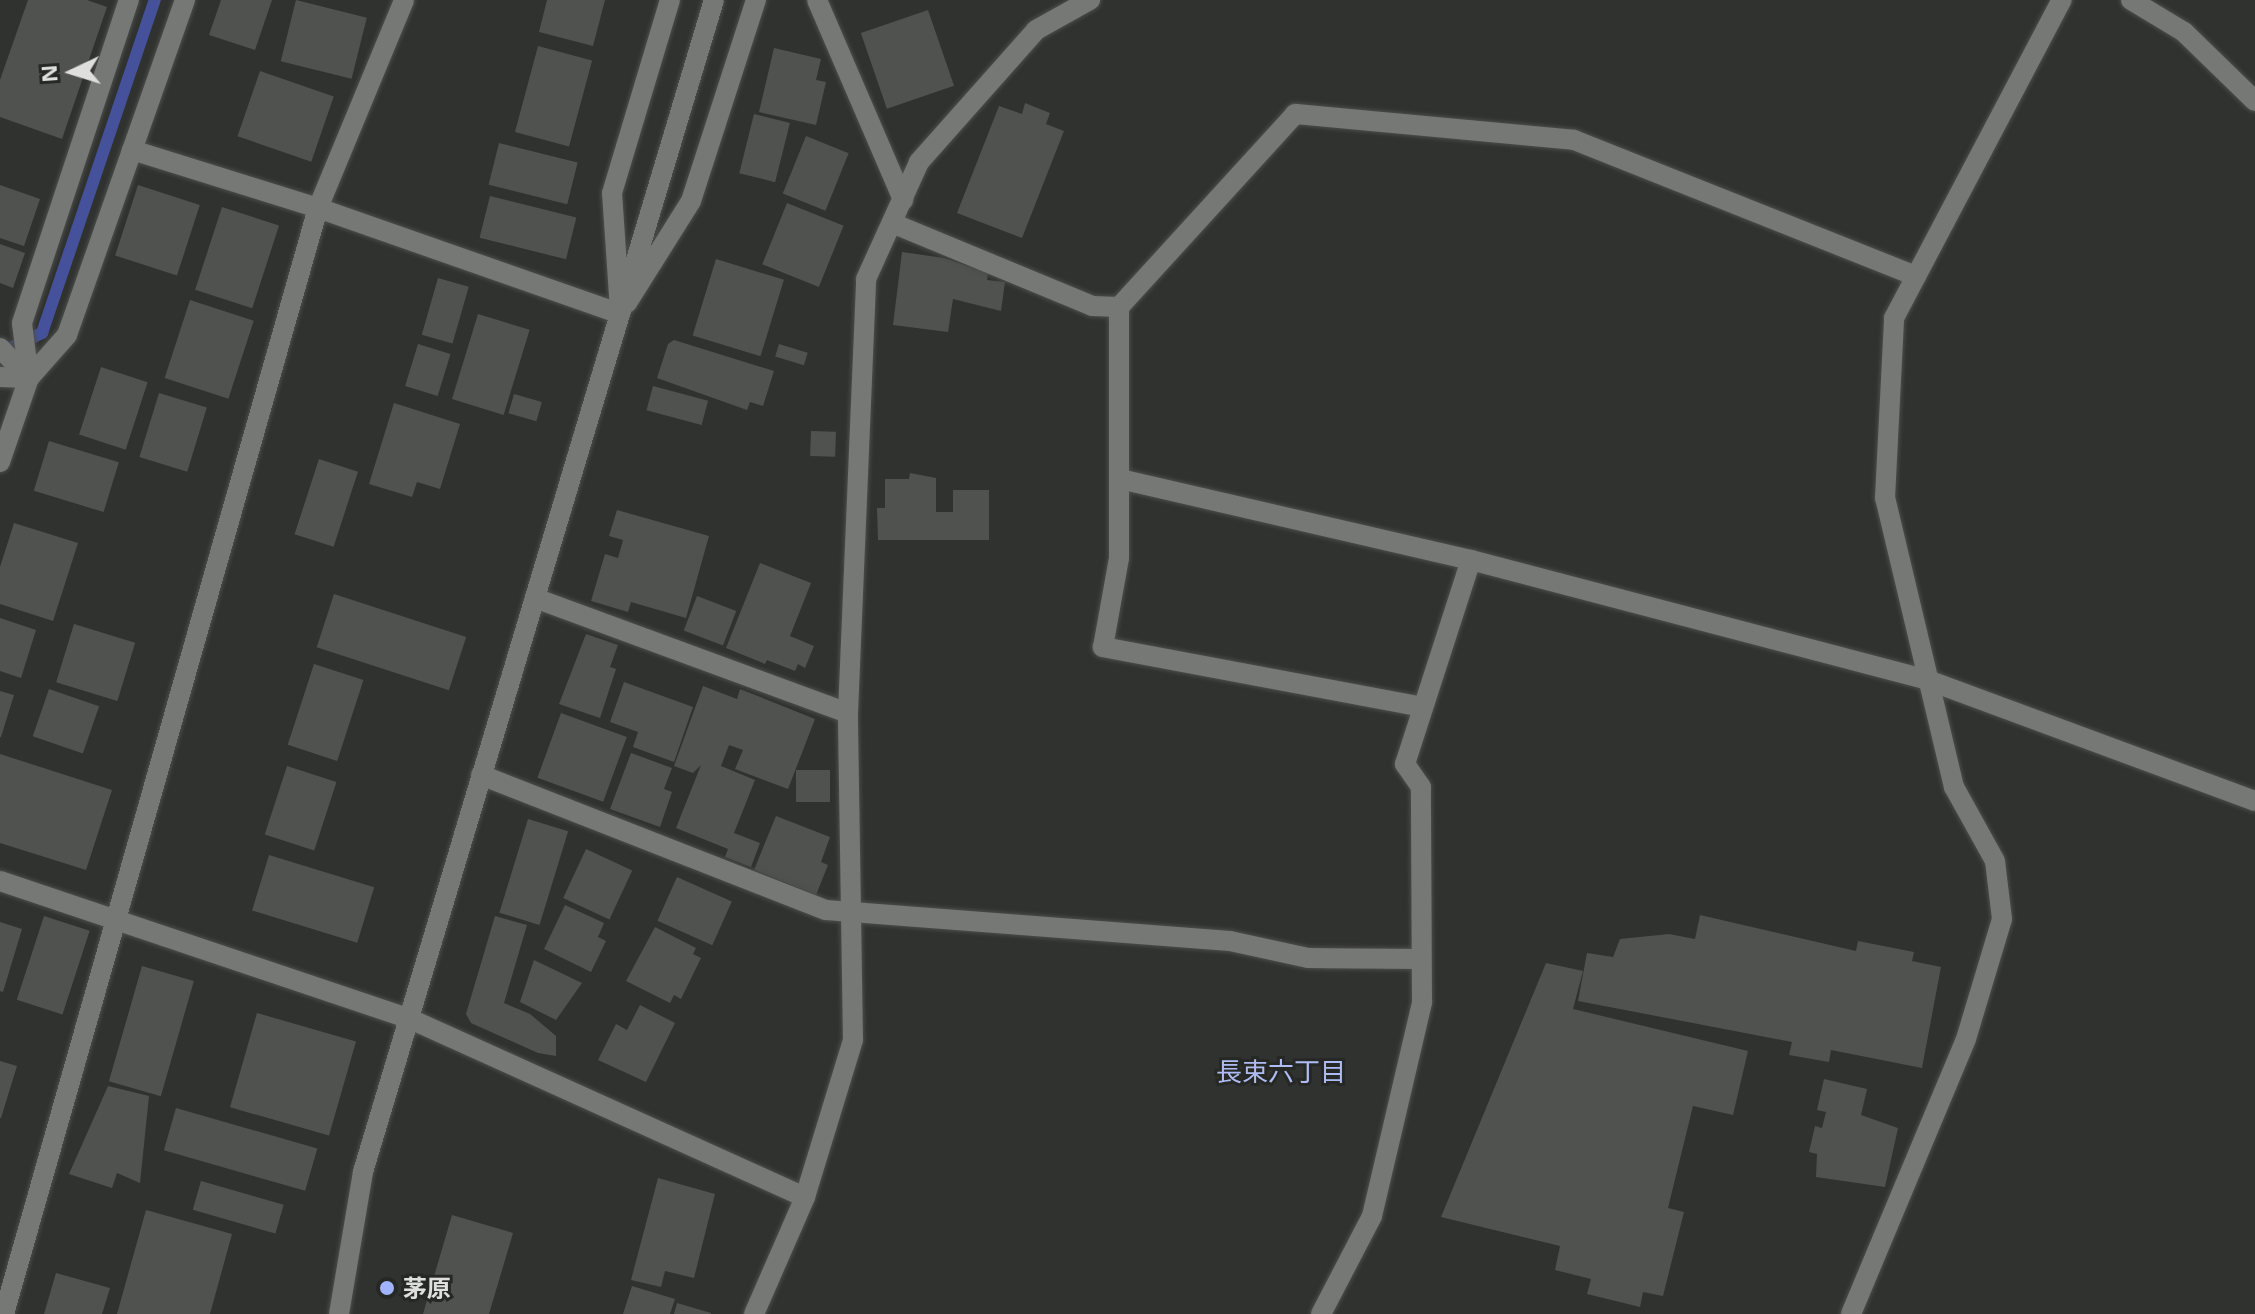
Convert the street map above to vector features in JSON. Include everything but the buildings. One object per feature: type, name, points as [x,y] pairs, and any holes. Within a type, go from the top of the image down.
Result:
[{"type":"street","points":[[29,378],[22,323],[129,0]]},
{"type":"street","points":[[0,462],[29,378],[67,335],[185,0]]},
{"type":"street","points":[[4,1314],[112,918],[318,208],[404,0]]},
{"type":"street","points":[[620,314],[612,193],[670,0]]},
{"type":"street","points":[[339,1314],[363,1172],[714,0]]},
{"type":"street","points":[[620,314],[691,201],[756,0]]},
{"type":"street","points":[[817,0],[903,200]]},
{"type":"street","points":[[754,1314],[805,1197],[853,1040],[848,713],[866,279],[919,162],[1036,30],[1090,0]]},
{"type":"street","points":[[1851,1314],[1966,1039],[2002,919],[1995,861],[1954,787],[1885,498],[1894,318],[2062,0]]},
{"type":"street","points":[[2131,0],[2184,32],[2255,101]]},
{"type":"street","points":[[1423,707],[1103,647],[1119,558],[1119,307],[1295,114],[1574,140],[1916,276]]},
{"type":"street","points":[[132,150],[318,208],[620,314]]},
{"type":"street","points":[[892,223],[1092,306],[1119,307]]},
{"type":"street","points":[[0,348],[29,378]]},
{"type":"street","points":[[0,377],[29,378]]},
{"type":"street","points":[[1120,479],[1471,560],[1928,680],[2255,801]]},
{"type":"street","points":[[1321,1314],[1372,1216],[1422,1002],[1421,787],[1405,764],[1471,560]]},
{"type":"street","points":[[535,598],[848,713]]},
{"type":"street","points":[[481,775],[826,910],[1230,941],[1308,958],[1421,959]]},
{"type":"street","points":[[0,881],[408,1018],[805,1197]]},
{"type":"waterway","points":[[0,353],[42,333],[155,0]]},
{"type":"place","name":"茅原","points":[[387,1288]]},
{"type":"district","name":"長束六丁目","points":[[1281,1072]]}]
